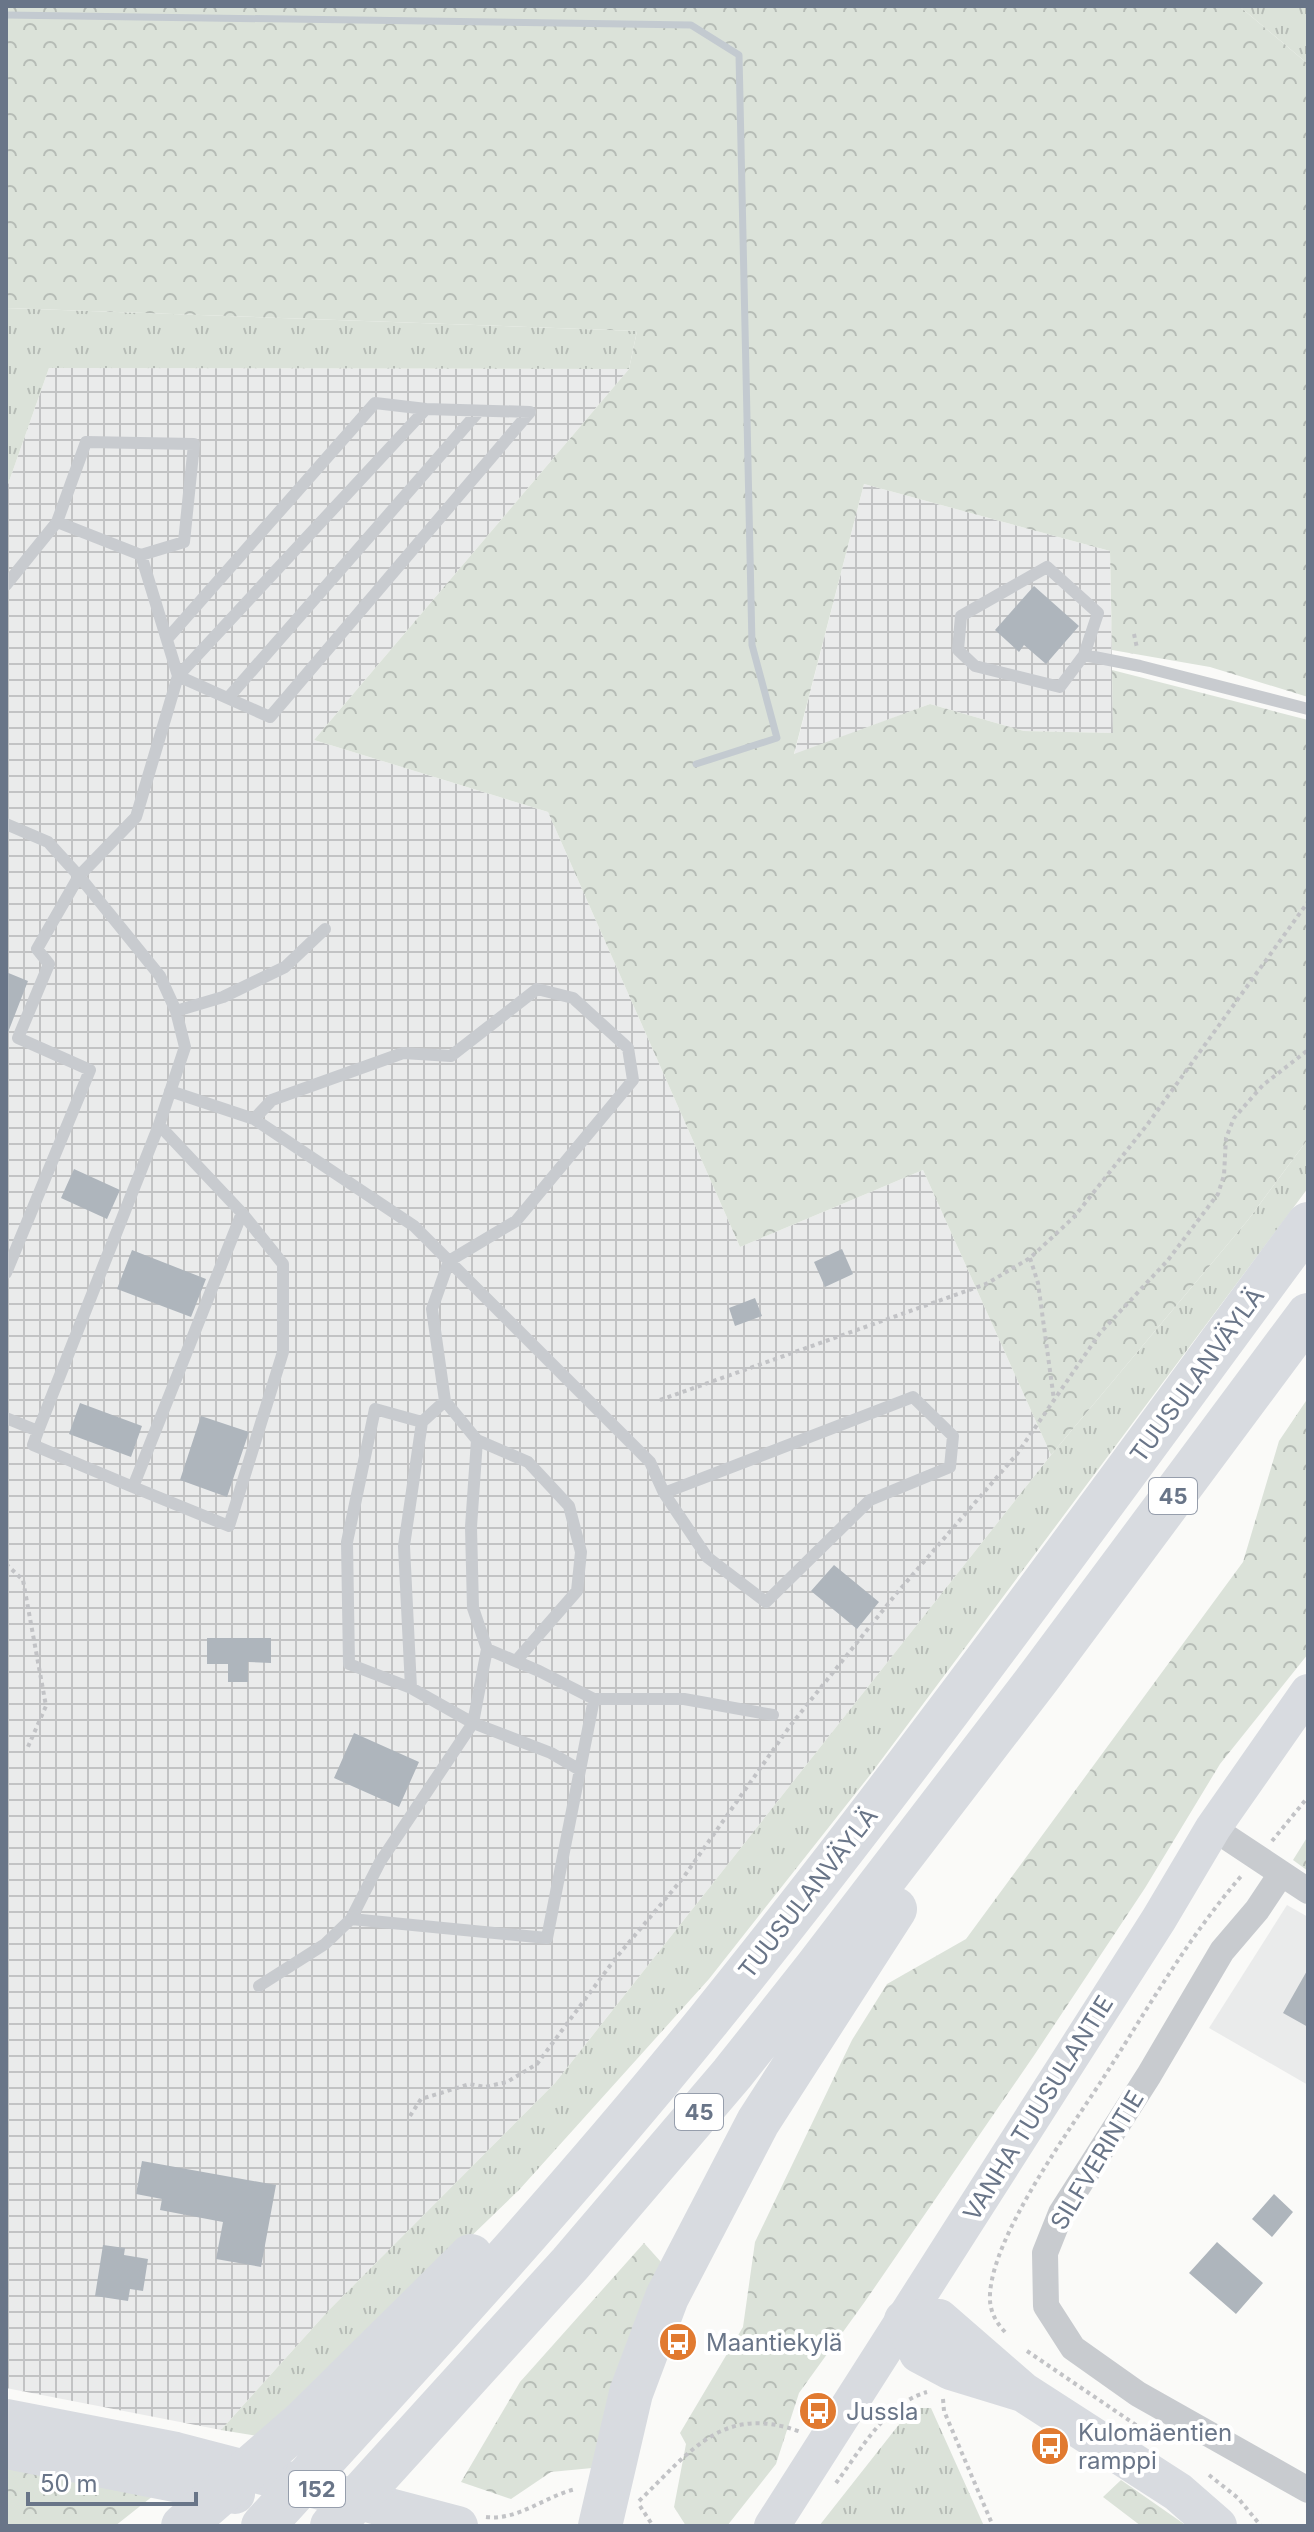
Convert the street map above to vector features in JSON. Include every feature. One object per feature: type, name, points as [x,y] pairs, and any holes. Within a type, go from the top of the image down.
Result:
[{"type":"highway","name":"TUUSULANVÄYLÄ","points":[[263,2526],[524,2238],[705,2024],[901,1774],[1308,1224]]},
{"type":"highway","name":"45","points":[[332,2526],[570,2264],[732,2074],[1039,1677],[1308,1315]]},
{"type":"highway","points":[[616,2507],[636,2379],[667,2297],[721,2188],[798,2056],[908,1889],[1039,1677]]},
{"type":"highway","points":[[183,2526],[305,2420],[494,2234],[595,2123],[705,2024]]},
{"type":"main road","name":"VANHA TUUSULANTIE","points":[[772,2526],[1213,1828],[1308,1692]]},
{"type":"main road","points":[[904,2320],[919,2353],[951,2370],[1023,2392],[1178,2492],[1217,2526]]},
{"type":"main road","name":"152","points":[[6,2419],[164,2464],[466,2523]]},
{"type":"main road","name":"152","points":[[6,2449],[164,2464],[213,2488],[355,2526]]},
{"type":"street","points":[[1213,1828],[1308,1891]]},
{"type":"street","name":"SILFVERINTIE","points":[[1281,1874],[1257,1910],[1222,1951],[1149,2075],[1061,2213],[1045,2253],[1046,2306],[1073,2348],[1138,2394],[1308,2490]]},
{"type":"lane","points":[[141,555],[178,676],[270,717],[530,412],[426,409],[375,403],[167,639]]},
{"type":"lane","points":[[6,1273],[90,1070],[18,1038],[49,964],[37,949],[79,876],[136,817],[178,676],[426,409]]},
{"type":"lane","points":[[228,698],[479,411]]},
{"type":"lane","points":[[6,585],[57,522],[86,442],[194,444],[184,542],[141,555],[57,522]]},
{"type":"lane","points":[[1047,567],[1098,613],[1084,655],[1060,687],[975,666],[958,650],[961,616],[1047,567]]},
{"type":"lane","points":[[1084,655],[1140,666],[1308,709]]},
{"type":"lane","points":[[6,824],[48,842],[160,976],[176,1011],[185,1047],[159,1125],[33,1445],[229,1526],[283,1352],[283,1264],[242,1213],[159,1125]]},
{"type":"lane","points":[[176,1011],[223,997],[285,967],[325,929]]},
{"type":"lane","points":[[254,1119],[272,1100],[403,1053],[451,1056],[537,989],[573,998],[628,1048],[633,1080],[516,1221],[449,1261],[432,1309],[445,1401],[477,1440],[528,1462],[569,1506],[581,1552],[577,1591],[516,1661]]},
{"type":"lane","points":[[170,1091],[254,1119],[414,1226],[650,1462],[664,1493],[707,1557],[766,1602],[870,1500],[950,1467],[953,1436],[913,1397],[664,1493]]},
{"type":"lane","points":[[133,1487],[242,1213]]},
{"type":"lane","points":[[411,1688],[404,1546],[422,1422],[445,1401]]},
{"type":"lane","points":[[422,1422],[375,1409],[347,1542],[349,1664],[411,1688],[473,1723],[551,1753],[580,1770]]},
{"type":"lane","points":[[6,1418],[38,1431]]},
{"type":"lane","points":[[259,1986],[325,1944],[351,1919],[380,1862],[473,1723],[487,1649],[473,1608],[471,1527],[477,1440]]},
{"type":"lane","points":[[487,1649],[594,1699],[684,1699],[773,1715]]},
{"type":"lane","points":[[351,1919],[547,1938],[594,1699]]},
{"type":"path","points":[[660,1400],[986,1284],[1030,1258],[1074,1217],[1147,1125],[1308,902]]},
{"type":"path","points":[[410,2116],[421,2099],[470,2084],[485,2087],[507,2082],[537,2064],[615,1959],[683,1878],[790,1726],[896,1594],[1017,1454],[1100,1333],[1168,1260],[1218,1194],[1224,1175],[1226,1138],[1234,1118],[1263,1085],[1308,1050]]},
{"type":"path","points":[[1030,1258],[1038,1283],[1054,1403]]},
{"type":"path","points":[[6,1564],[23,1580],[46,1706],[27,1749]]},
{"type":"path","points":[[993,2316],[990,2293],[999,2258],[1025,2202],[1188,1945],[1228,1891],[1308,1797]]},
{"type":"path","points":[[942,2390],[944,2411],[993,2526]]},
{"type":"path","points":[[830,2491],[893,2410],[912,2396],[934,2391]]},
{"type":"path","points":[[616,2507],[722,2429],[746,2422],[779,2424],[802,2432],[823,2447]]},
{"type":"path","points":[[466,2523],[520,2513],[560,2493],[590,2486],[616,2507],[653,2526]]},
{"type":"shaded area","points":[[49,368],[629,369],[314,740],[548,812],[740,1247],[923,1170],[1051,1455],[555,2083],[329,2310],[221,2430],[6,2388],[6,490]]},
{"type":"shaded area","points":[[864,484],[1110,551],[1113,733],[1024,731],[930,704],[794,755]]},
{"type":"shaded area","points":[[1287,1905],[1308,1917],[1308,2085],[1209,2028]]},
{"type":"green space","points":[[6,6],[1239,6],[1308,64],[1308,697],[1210,667],[1112,650],[1110,551],[864,484],[794,754],[930,704],[1024,731],[1113,733],[1112,670],[1308,720],[1308,1139],[1248,1220],[1051,1455],[923,1170],[740,1247],[548,812],[314,740],[629,369],[637,331],[6,308]]},
{"type":"green space","points":[[1239,6],[1308,6],[1308,64]]},
{"type":"green space","points":[[6,308],[637,331],[629,369],[49,368],[6,490]]},
{"type":"green space","points":[[1308,1139],[1308,1188],[870,1775],[709,1979],[519,2190],[263,2437],[221,2430],[329,2310],[555,2083],[1051,1455],[1248,1220]]},
{"type":"green space","points":[[1308,1398],[1308,1654],[1220,1764],[1145,1888],[1035,2054],[799,2393],[776,2464],[727,2526],[686,2526],[674,2507],[686,2444],[680,2433],[743,2327],[755,2242],[852,2040],[887,1984],[966,1939],[1243,1562],[1279,1441]]},
{"type":"green space","points":[[1308,1836],[1308,1871],[1293,1860]]},
{"type":"green space","points":[[644,2243],[661,2262],[592,2468],[551,2472],[511,2499],[461,2482],[520,2382]]},
{"type":"green space","points":[[912,2408],[931,2408],[984,2526],[819,2526]]},
{"type":"green space","points":[[6,2463],[158,2492],[115,2526],[6,2526]]},
{"type":"green space","points":[[1121,2480],[1187,2526],[1141,2526],[1103,2497]]},
{"type":"building","points":[[1034,586],[1079,626],[1046,664],[1024,645],[1019,652],[995,630]]},
{"type":"building","points":[[6,972],[28,981],[7,1035],[6,1034]]},
{"type":"building","points":[[74,1169],[120,1190],[107,1219],[61,1198]]},
{"type":"building","points":[[842,1249],[853,1274],[825,1287],[814,1262]]},
{"type":"building","points":[[132,1250],[206,1279],[191,1317],[117,1289]]},
{"type":"building","points":[[755,1298],[762,1316],[735,1326],[729,1308]]},
{"type":"building","points":[[80,1403],[142,1426],[131,1457],[69,1434]]},
{"type":"building","points":[[201,1416],[249,1432],[227,1497],[180,1480]]},
{"type":"building","points":[[834,1565],[879,1602],[857,1629],[811,1591]]},
{"type":"building","points":[[207,1638],[271,1638],[271,1663],[248,1662],[248,1682],[228,1682],[228,1664],[207,1664]]},
{"type":"building","points":[[354,1733],[419,1762],[399,1807],[334,1778]]},
{"type":"building","points":[[1308,1969],[1308,2027],[1283,2013]]},
{"type":"building","points":[[142,2161],[276,2185],[261,2267],[216,2259],[223,2222],[160,2210],[162,2199],[136,2194]]},
{"type":"building","points":[[1274,2194],[1293,2212],[1272,2237],[1252,2219]]},
{"type":"building","points":[[1217,2242],[1263,2283],[1236,2314],[1189,2273]]},
{"type":"building","points":[[103,2245],[125,2248],[124,2255],[148,2259],[143,2291],[130,2289],[128,2301],[95,2296]]},
{"type":"waterway","points":[[6,15],[691,25],[739,55],[752,645],[777,738],[696,764]]},
{"type":"place","name":"Maantiekylä","points":[[678,2342]]},
{"type":"place","name":"Jussla","points":[[818,2411]]},
{"type":"place","name":"Kulomäentien ramppi","points":[[1050,2446]]}]
